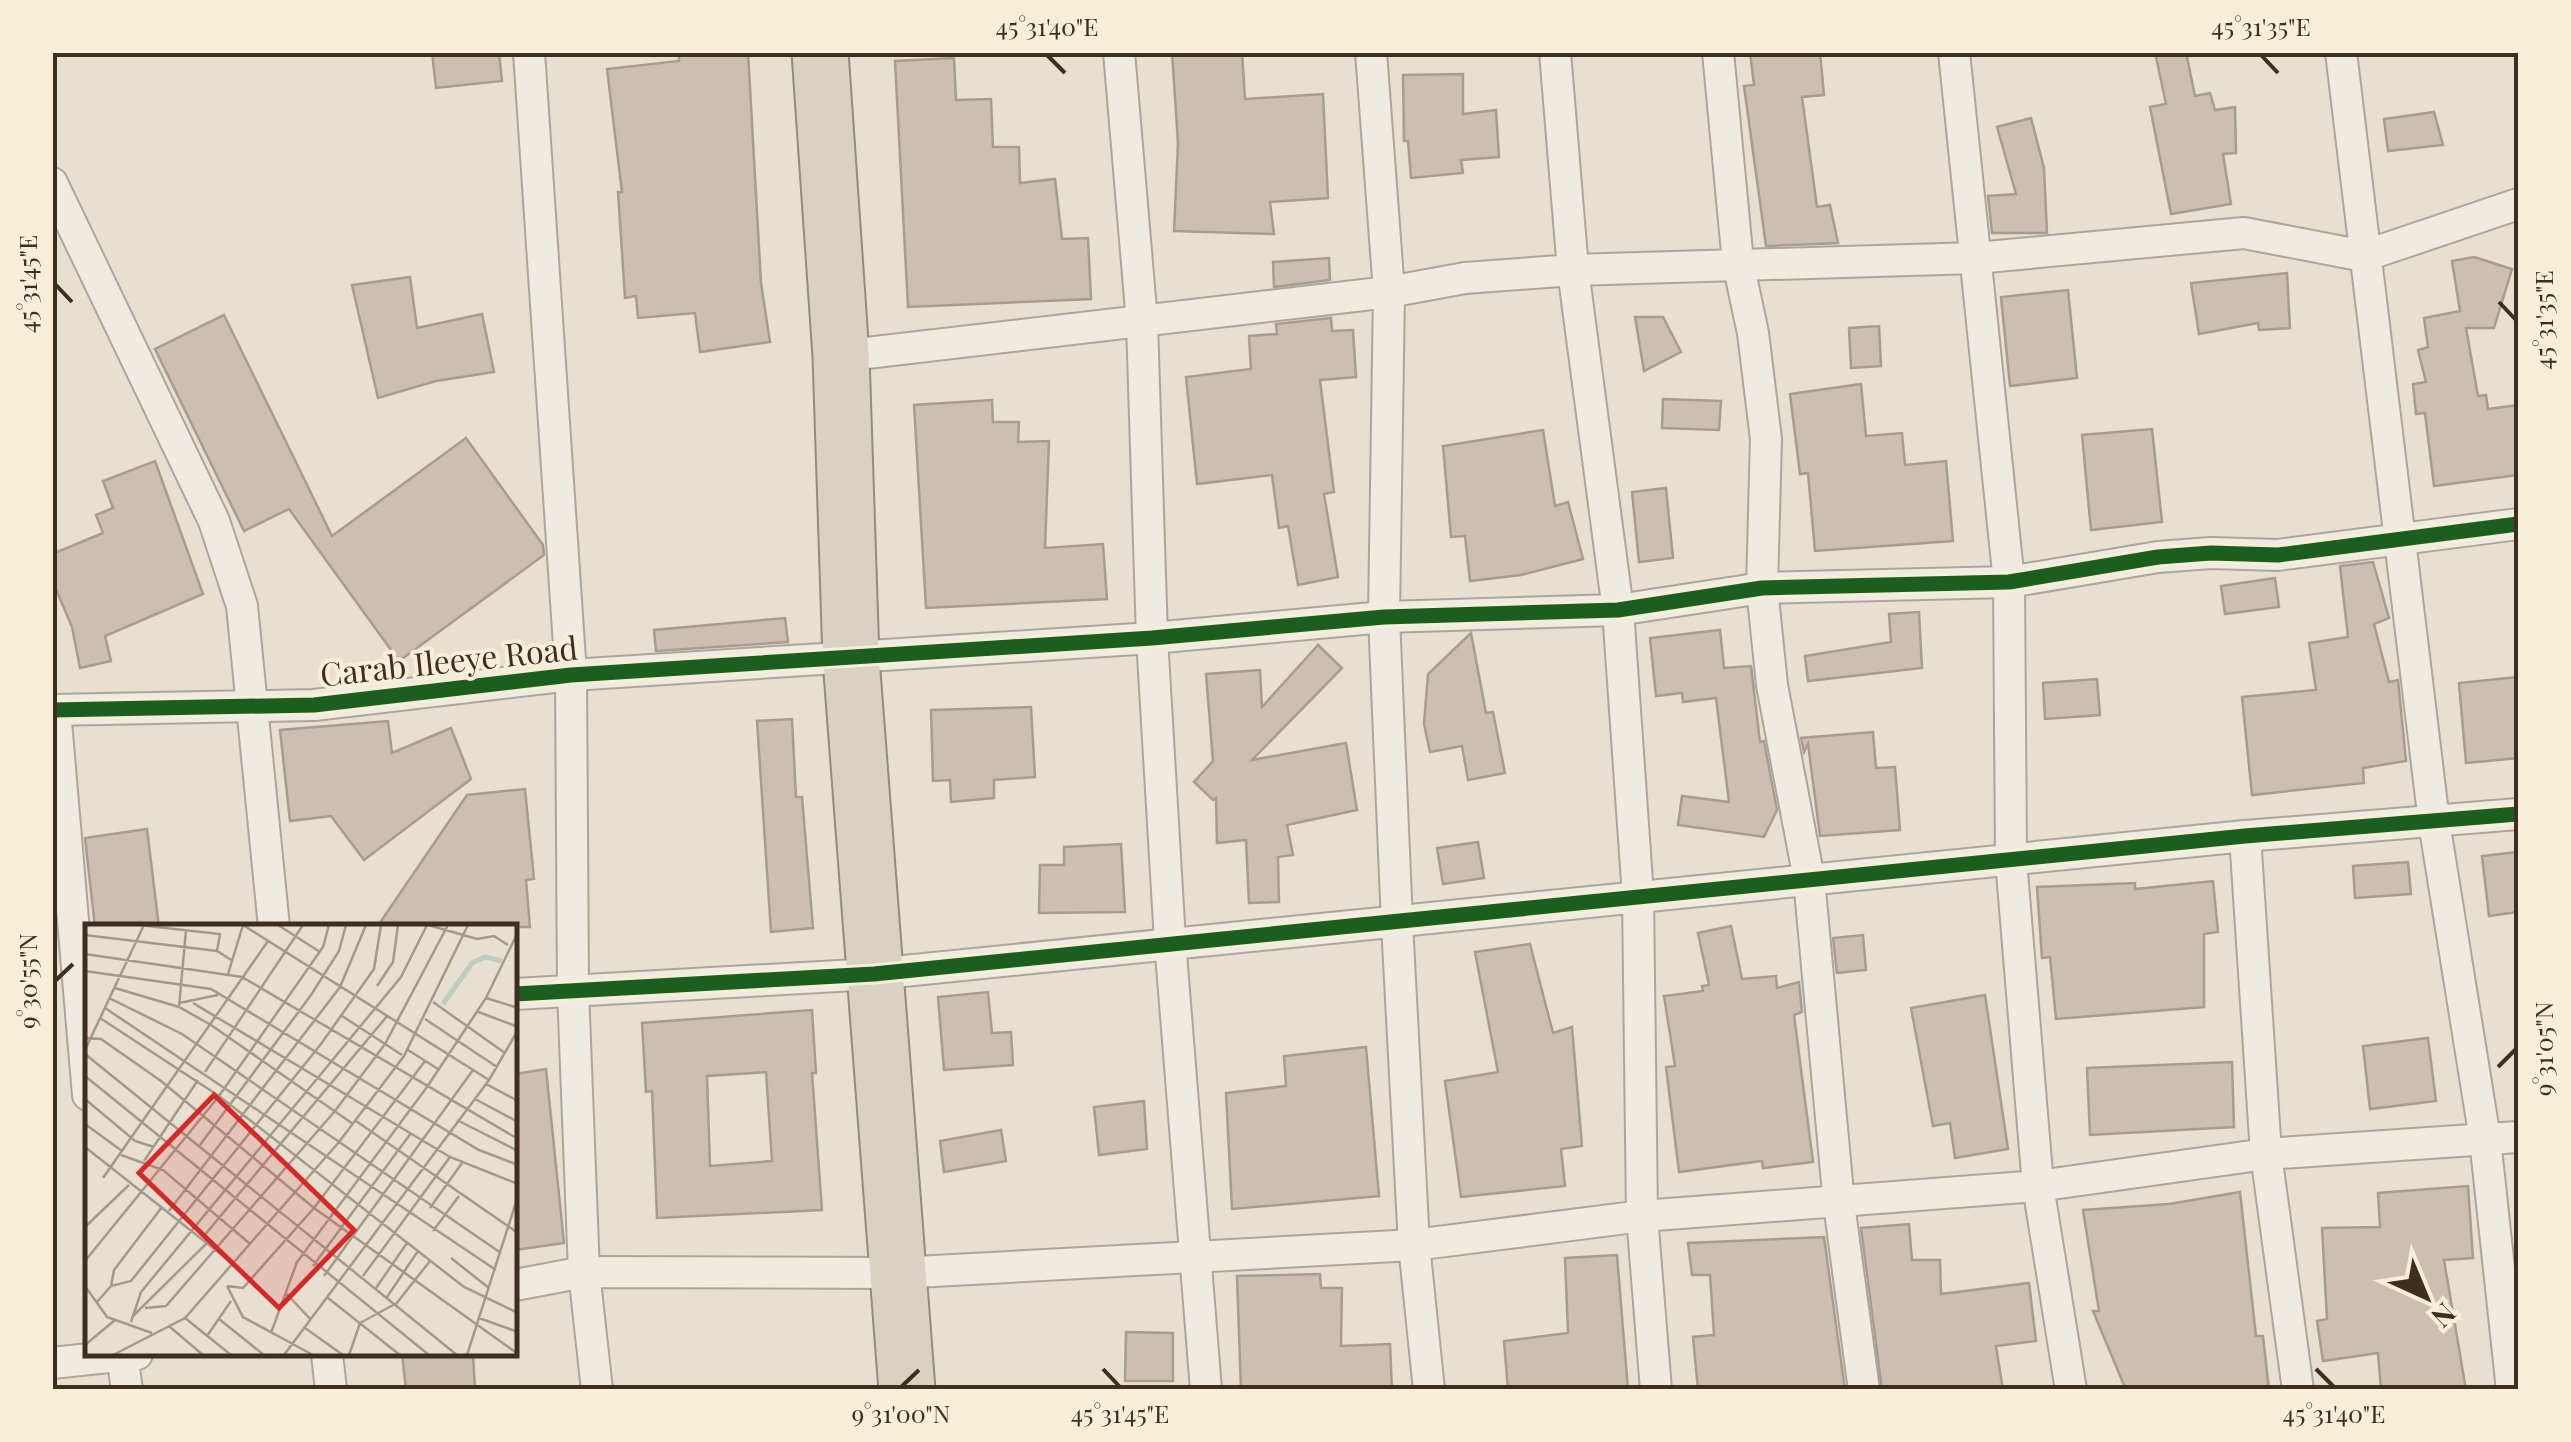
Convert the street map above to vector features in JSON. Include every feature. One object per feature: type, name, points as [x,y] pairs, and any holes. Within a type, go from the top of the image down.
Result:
[{"type":"highway","points":[[820,52],[841,356],[851,659],[907,1390]]},
{"type":"street","points":[[530,52],[571,675],[573,990],[584,1272],[597,1390]]},
{"type":"street","points":[[1118,52],[1142,322],[1152,638],[1170,942],[1206,1390]]},
{"type":"street","points":[[1370,52],[1389,292],[1384,617],[1397,923],[1414,1245],[1429,1390]]},
{"type":"street","points":[[1554,52],[1573,270],[1618,610],[1638,896],[1642,1216],[1656,1390]]},
{"type":"street","points":[[1718,52],[1738,263],[1754,333],[1766,439],[1762,588],[1772,685],[1809,880],[1839,1204],[1864,1390]]},
{"type":"street","points":[[1954,52],[2009,582],[2011,860],[2038,1186],[2072,1390]]},
{"type":"street","points":[[2341,52],[2434,822],[2485,1139],[2512,1390]]},
{"type":"street","points":[[52,183],[58,212],[214,520],[242,606],[274,924]]},
{"type":"street","points":[[841,356],[1389,292],[1465,278],[1573,270],[1976,258],[2244,233],[2364,256],[2518,204]]},
{"type":"street","name":"Carab Ileeye Road","points":[[54,710],[314,705],[571,675],[1152,638],[1384,617],[1618,610],[1762,588],[2009,582],[2158,557],[2211,552],[2278,555],[2518,524]]},
{"type":"street","points":[[54,710],[73,1025],[85,1081]]},
{"type":"street","points":[[518,994],[874,974],[2245,836],[2518,814]]},
{"type":"street","points":[[2245,836],[2266,1154],[2298,1390]]},
{"type":"street","points":[[518,1283],[584,1272],[897,1273],[1414,1245],[1642,1216],[2038,1186],[2266,1154],[2518,1137]]},
{"type":"street","points":[[52,1363],[108,1357]]},
{"type":"street","points":[[127,1357],[127,1390]]},
{"type":"street","points":[[327,1357],[331,1390]]},
{"type":"building","points":[[432,52],[499,52],[502,81],[436,88]]},
{"type":"building","points":[[679,52],[748,52],[761,283],[770,342],[700,352],[695,313],[638,318],[636,296],[625,298],[618,192],[622,192],[607,69],[679,61]]},
{"type":"building","points":[[1172,52],[1242,52],[1245,99],[1323,94],[1328,198],[1270,202],[1274,234],[1174,231],[1178,143]]},
{"type":"building","points":[[1750,52],[1820,52],[1824,95],[1802,97],[1817,207],[1830,205],[1838,243],[1766,246],[1744,86],[1754,85]]},
{"type":"building","points":[[2155,52],[2186,52],[2195,96],[2210,93],[2215,110],[2235,107],[2236,153],[2223,154],[2231,204],[2171,214],[2150,107],[2166,104]]},
{"type":"building","points":[[954,58],[956,100],[991,99],[993,147],[1019,147],[1020,183],[1055,179],[1062,239],[1088,238],[1091,299],[908,307],[895,61]]},
{"type":"building","points":[[1463,74],[1463,114],[1496,110],[1499,157],[1461,160],[1463,173],[1411,178],[1408,141],[1404,141],[1403,75]]},
{"type":"building","points":[[2434,112],[2443,145],[2388,151],[2384,119]]},
{"type":"building","points":[[2031,118],[2044,168],[2047,233],[1992,233],[1988,196],[2016,194],[1997,127]]},
{"type":"building","points":[[2474,257],[2512,269],[2494,328],[2466,328],[2478,396],[2486,395],[2488,409],[2518,405],[2518,475],[2434,486],[2425,413],[2416,414],[2413,384],[2426,382],[2418,350],[2428,347],[2424,318],[2460,311],[2452,261]]},
{"type":"building","points":[[1329,258],[1330,280],[1274,287],[1273,262]]},
{"type":"building","points":[[2287,273],[2290,328],[2259,330],[2258,323],[2199,334],[2191,283]]},
{"type":"building","points":[[410,277],[417,328],[482,314],[494,372],[436,381],[378,398],[352,285]]},
{"type":"building","points":[[2068,290],[2077,378],[2010,386],[2001,297]]},
{"type":"building","points":[[224,315],[332,536],[466,438],[543,545],[544,555],[399,661],[289,509],[244,531],[155,349]]},
{"type":"building","points":[[1635,317],[1663,317],[1681,352],[1644,371]]},
{"type":"building","points":[[1331,318],[1332,331],[1353,330],[1356,377],[1320,380],[1334,492],[1324,494],[1338,577],[1298,585],[1288,526],[1279,528],[1272,475],[1197,484],[1186,377],[1251,369],[1249,336],[1277,334],[1276,324]]},
{"type":"building","points":[[1879,326],[1881,366],[1851,368],[1849,328]]},
{"type":"building","points":[[1861,384],[1866,436],[1902,433],[1905,465],[1946,461],[1953,541],[1815,551],[1808,473],[1800,474],[1790,394]]},
{"type":"building","points":[[1663,399],[1721,401],[1719,430],[1662,428]]},
{"type":"building","points":[[992,400],[993,422],[1019,422],[1018,442],[1049,441],[1045,548],[1103,544],[1107,599],[926,608],[914,405]]},
{"type":"building","points":[[2152,429],[2162,522],[2091,530],[2082,435]]},
{"type":"building","points":[[1543,430],[1555,506],[1568,502],[1583,559],[1521,575],[1470,581],[1465,536],[1451,537],[1443,446]]},
{"type":"building","points":[[155,461],[203,594],[105,636],[111,661],[80,668],[72,627],[52,580],[52,554],[103,533],[96,515],[113,508],[103,481]]},
{"type":"building","points":[[1666,488],[1673,558],[1639,562],[1632,492]]},
{"type":"building","points":[[2373,562],[2389,618],[2374,624],[2389,682],[2398,680],[2406,761],[2363,768],[2364,783],[2252,795],[2242,697],[2316,690],[2309,643],[2348,637],[2340,566]]},
{"type":"building","points":[[2275,578],[2279,607],[2225,614],[2221,586]]},
{"type":"building","points":[[1919,612],[1922,668],[1808,681],[1805,656],[1891,642],[1889,614]]},
{"type":"building","points":[[785,618],[788,642],[656,651],[654,630]]},
{"type":"building","points":[[1720,630],[1724,668],[1751,666],[1760,742],[1764,741],[1777,810],[1764,837],[1678,825],[1682,796],[1729,802],[1716,698],[1683,702],[1682,693],[1656,696],[1650,638]]},
{"type":"building","points":[[1471,633],[1486,713],[1493,712],[1505,773],[1468,780],[1462,746],[1430,752],[1424,724],[1428,674]]},
{"type":"building","points":[[1318,645],[1342,668],[1252,760],[1346,743],[1357,810],[1287,825],[1293,855],[1278,857],[1279,902],[1249,903],[1246,840],[1217,843],[1216,798],[1213,800],[1194,782],[1213,761],[1206,674],[1260,670],[1262,707]]},
{"type":"building","points":[[2518,677],[2518,758],[2466,763],[2459,683]]},
{"type":"building","points":[[2097,679],[2100,715],[2045,719],[2043,683]]},
{"type":"building","points":[[1031,707],[1035,777],[994,780],[994,798],[951,802],[950,780],[933,781],[931,710]]},
{"type":"building","points":[[792,719],[796,797],[802,797],[813,928],[771,932],[757,721]]},
{"type":"building","points":[[388,721],[392,753],[451,728],[471,779],[364,860],[331,816],[290,821],[280,730]]},
{"type":"building","points":[[1873,732],[1876,768],[1895,767],[1900,830],[1820,836],[1808,744],[1804,752],[1801,738]]},
{"type":"building","points":[[525,789],[534,879],[526,880],[530,927],[379,924],[467,795]]},
{"type":"building","points":[[147,829],[159,924],[95,924],[85,838]]},
{"type":"building","points":[[1478,842],[1484,878],[1443,884],[1437,848]]},
{"type":"building","points":[[1121,844],[1125,912],[1039,913],[1040,865],[1064,865],[1064,847]]},
{"type":"building","points":[[2518,852],[2518,912],[2489,916],[2482,856]]},
{"type":"building","points":[[2408,862],[2411,894],[2355,898],[2353,866]]},
{"type":"building","points":[[2213,881],[2218,932],[2204,934],[2204,1007],[2056,1019],[2050,957],[2042,958],[2037,887],[2135,883],[2135,889]]},
{"type":"building","points":[[1731,926],[1742,979],[1776,976],[1777,988],[1799,982],[1802,1012],[1794,1015],[1813,1162],[1763,1168],[1762,1161],[1679,1172],[1666,1067],[1675,1066],[1664,996],[1703,991],[1702,986],[1709,985],[1698,933]]},
{"type":"building","points":[[1863,935],[1866,970],[1837,973],[1833,938]]},
{"type":"building","points":[[1530,944],[1553,1033],[1572,1027],[1582,1146],[1561,1149],[1565,1186],[1461,1197],[1445,1081],[1498,1072],[1475,952]]},
{"type":"building","points":[[988,992],[992,1033],[1011,1032],[1013,1065],[944,1070],[938,997]]},
{"type":"building","points":[[1985,995],[2008,1149],[1955,1158],[1950,1123],[1933,1126],[1911,1008]]},
{"type":"building","points":[[812,1010],[816,1073],[812,1073],[822,1210],[657,1218],[652,1091],[646,1092],[642,1023]],"holes":[[[766,1072],[772,1161],[710,1166],[707,1076]]]},
{"type":"building","points":[[2428,1038],[2436,1101],[2370,1109],[2363,1046]]},
{"type":"building","points":[[1366,1047],[1379,1196],[1232,1209],[1226,1093],[1286,1086],[1284,1056]]},
{"type":"building","points":[[2232,1062],[2234,1127],[2090,1135],[2087,1068]]},
{"type":"building","points":[[546,1069],[564,1243],[518,1250],[518,1074]]},
{"type":"building","points":[[1144,1101],[1147,1149],[1099,1155],[1094,1107]]},
{"type":"building","points":[[1001,1130],[1006,1161],[944,1172],[940,1141]]},
{"type":"building","points":[[2468,1186],[2473,1258],[2444,1260],[2466,1390],[2381,1390],[2378,1353],[2323,1361],[2317,1321],[2327,1319],[2322,1228],[2380,1227],[2378,1193]]},
{"type":"building","points":[[2240,1192],[2256,1336],[2263,1336],[2269,1390],[2126,1390],[2093,1311],[2099,1311],[2083,1210],[2169,1204]]},
{"type":"building","points":[[1909,1224],[1912,1260],[1940,1260],[1941,1294],[2029,1283],[2036,1341],[1996,1346],[2003,1390],[1882,1390],[1861,1228]]},
{"type":"building","points":[[1824,1237],[1845,1390],[1698,1390],[1693,1337],[1714,1335],[1710,1275],[1692,1275],[1688,1243]]},
{"type":"building","points":[[1617,1255],[1628,1390],[1508,1390],[1504,1341],[1568,1333],[1565,1258]]},
{"type":"building","points":[[1320,1274],[1321,1288],[1342,1288],[1341,1346],[1390,1344],[1392,1390],[1241,1390],[1237,1276]]},
{"type":"building","points":[[1126,1332],[1173,1333],[1173,1381],[1125,1381]]},
{"type":"building","points":[[402,1357],[473,1357],[475,1390],[406,1390]]},
{"type":"cycle path","points":[[52,710],[314,705],[571,675],[1152,638],[1384,617],[1618,610],[1762,588],[2009,582],[2158,557],[2211,553],[2278,555],[2518,524]]},
{"type":"cycle path","points":[[518,994],[874,974],[2245,836],[2518,814]]}]
